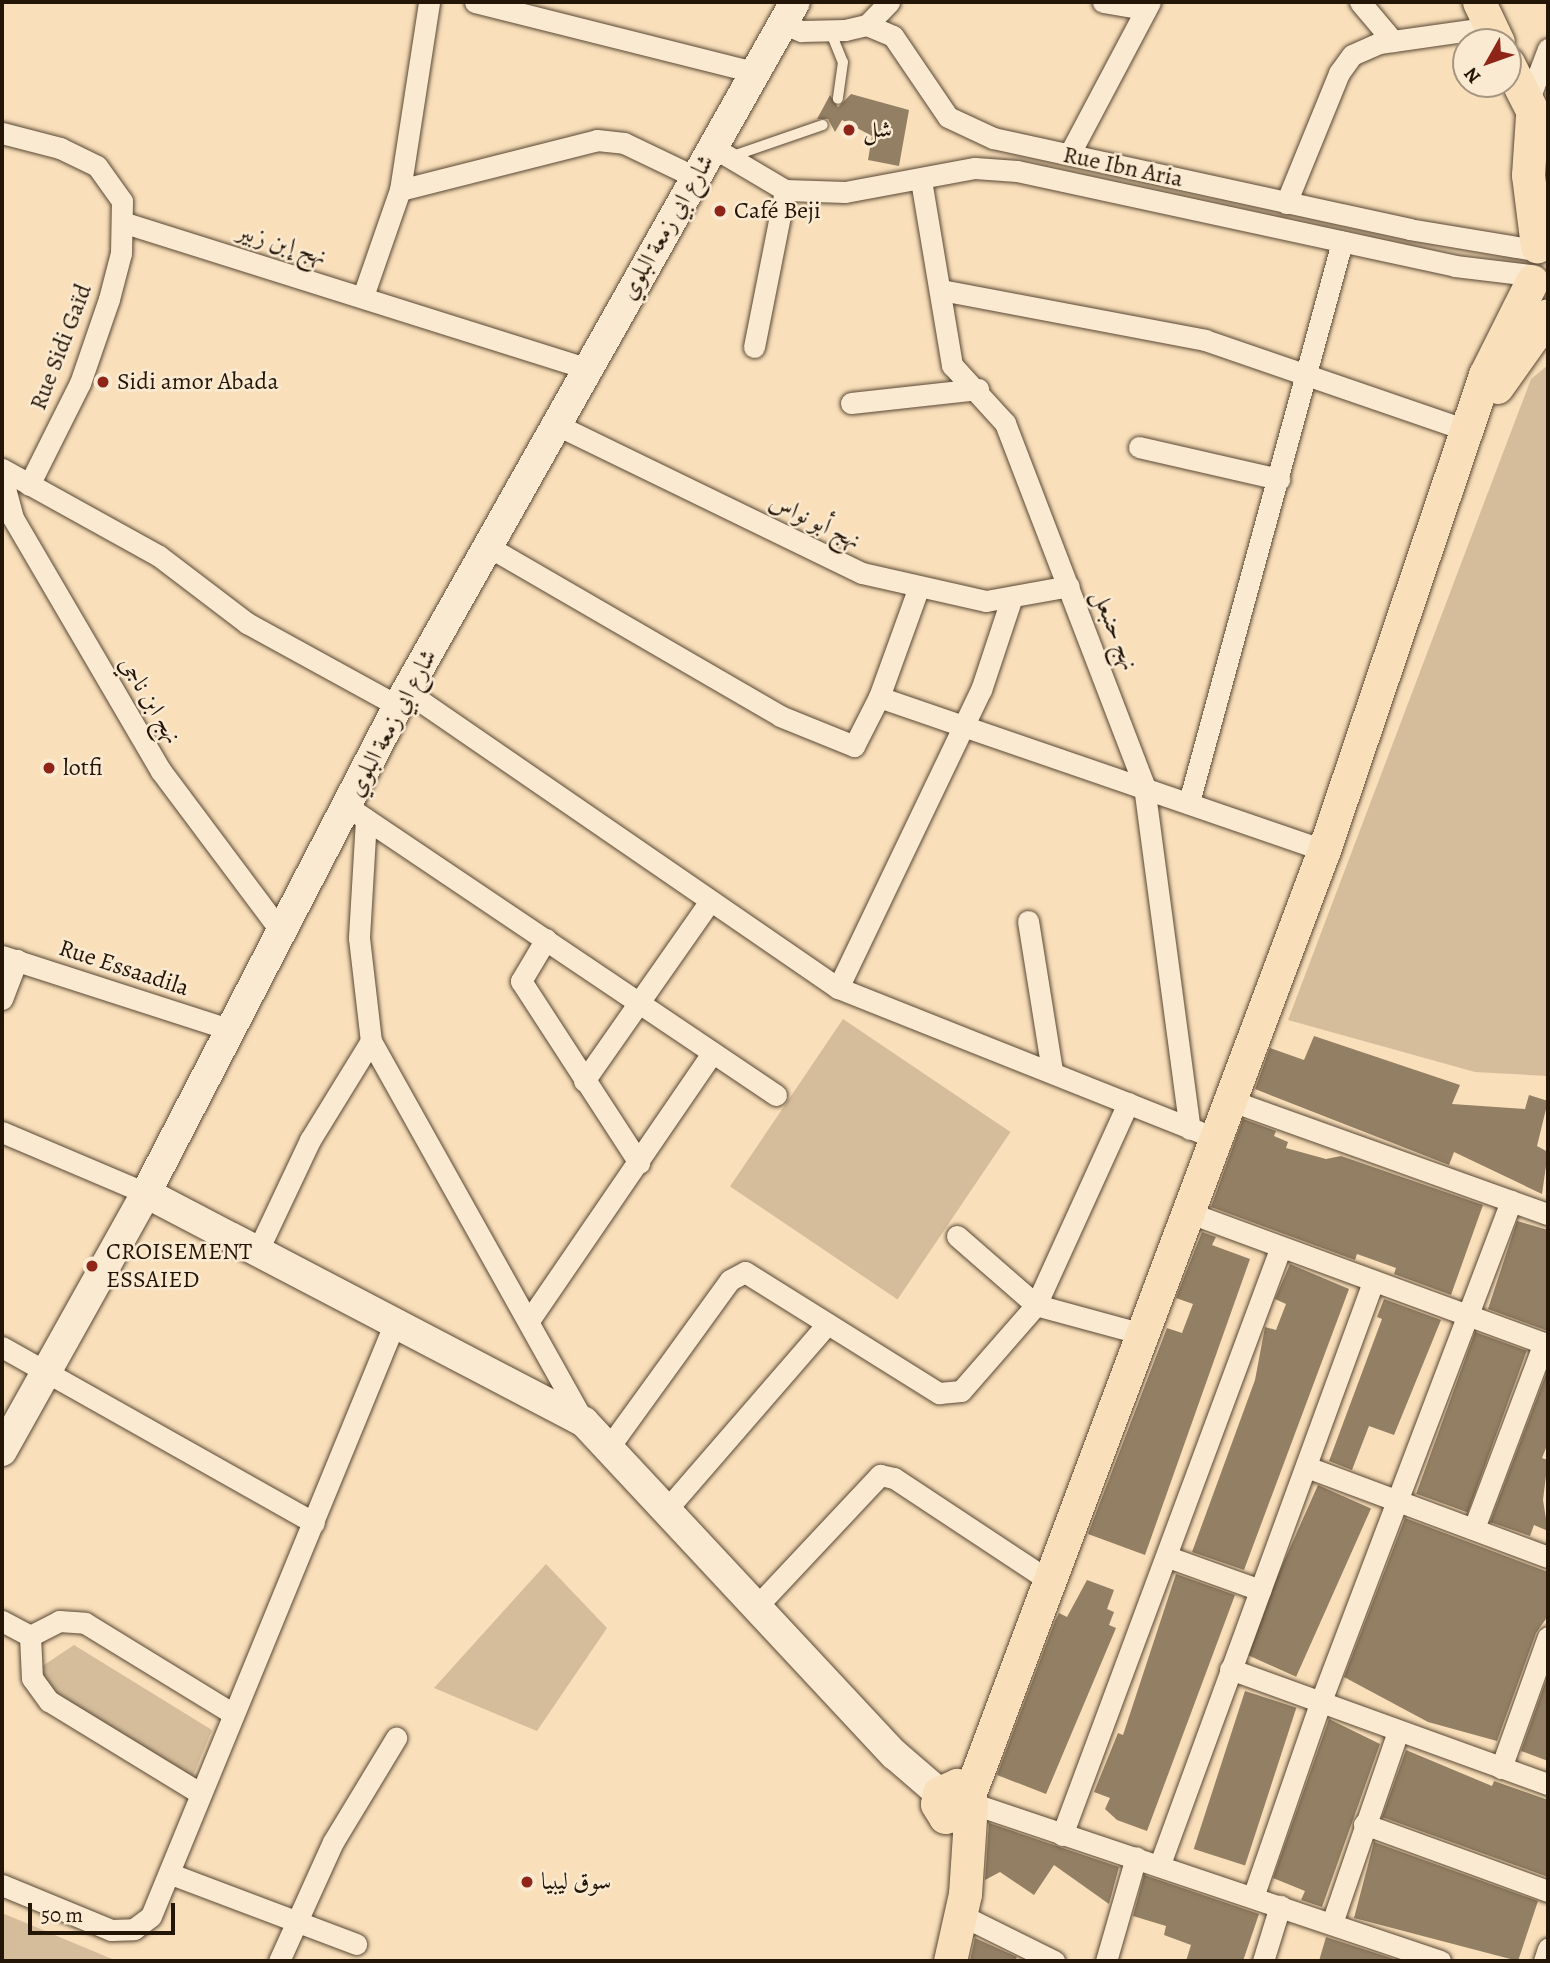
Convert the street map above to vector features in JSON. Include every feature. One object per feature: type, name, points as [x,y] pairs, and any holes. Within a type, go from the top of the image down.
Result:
[{"type":"main road","name":"شارع ابي زمعة البلوي","points":[[2,1451],[146,1193],[283,934],[358,813],[402,698],[489,547],[585,368],[696,178],[722,153],[753,72],[789,13]]},
{"type":"main road","points":[[930,1961],[955,1800],[993,1720],[1190,1213],[1204,1134],[1232,1101],[1324,850],[1470,428],[1485,375],[1538,264],[1529,187],[1536,121],[1522,92]]},
{"type":"main road","points":[[1470,428],[1548,315]]},
{"type":"main road","points":[[146,1193],[258,1250],[393,1327],[584,1422],[895,1755],[955,1800]]},
{"type":"main road","points":[[950,1961],[961,1914],[955,1800]]},
{"type":"street","points":[[363,296],[400,190],[429,2]]},
{"type":"street","points":[[475,2],[753,72]]},
{"type":"street","points":[[789,13],[831,33],[866,25],[889,2]]},
{"type":"street","points":[[1070,153],[1147,6],[1103,2]]},
{"type":"street","points":[[1360,2],[1393,41]]},
{"type":"street","points":[[1286,203],[1344,65],[1361,49],[1489,24]]},
{"type":"street","name":"Rue Ibn Aria","points":[[866,25],[893,36],[948,117],[993,138],[1070,153],[1538,264]]},
{"type":"street","points":[[1536,121],[1548,49]]},
{"type":"street","points":[[2,133],[60,148],[97,166],[120,194],[122,222]]},
{"type":"street","points":[[400,190],[597,140],[624,144],[696,178]]},
{"type":"street","name":"Rue Ibn Aria","points":[[722,153],[785,190],[845,192],[975,168],[1017,171],[1342,242],[1538,264]]},
{"type":"street","name":"نهج حنبعل","points":[[921,180],[952,365],[978,389],[1005,423],[1144,786],[1204,1134]]},
{"type":"street","points":[[754,347],[785,190]]},
{"type":"street","name":"نهج إبن زبير","points":[[122,222],[585,368]]},
{"type":"street","name":"Rue Sidi Gaïd","points":[[29,485],[92,349],[121,253],[122,222]]},
{"type":"street","points":[[1189,802],[1342,242]]},
{"type":"street","points":[[941,290],[1205,340],[1470,428]]},
{"type":"street","points":[[851,403],[978,389]]},
{"type":"street","name":"نهج أبو نواس","points":[[555,424],[820,555],[918,589],[1011,600],[1069,586]]},
{"type":"street","points":[[1139,447],[1279,479]]},
{"type":"street","points":[[2,469],[167,561],[247,623],[402,698],[838,988],[1052,1071],[1204,1134]]},
{"type":"street","name":"نهج ابن ناجي","points":[[2,477],[13,518],[161,771],[283,934]]},
{"type":"street","points":[[489,547],[813,732],[854,746],[879,697],[918,589]]},
{"type":"street","points":[[838,988],[962,724],[981,690],[1011,600]]},
{"type":"street","points":[[879,697],[1324,850]]},
{"type":"street","points":[[358,813],[776,1096]]},
{"type":"street","points":[[358,813],[359,938],[371,1041],[530,1319],[584,1422]]},
{"type":"street","points":[[584,1081],[710,901]]},
{"type":"street","points":[[1028,921],[1052,1071]]},
{"type":"street","points":[[546,939],[521,981],[639,1164]]},
{"type":"street","points":[[2,999],[9,958]]},
{"type":"street","name":"Rue Essaadila","points":[[9,958],[231,1030]]},
{"type":"street","points":[[258,1250],[310,1140],[371,1041]]},
{"type":"street","points":[[530,1319],[639,1164],[712,1053]]},
{"type":"street","points":[[1232,1101],[1547,1212]]},
{"type":"street","points":[[609,1447],[735,1275],[757,1276],[827,1324],[949,1396],[1036,1305],[1128,1102]]},
{"type":"street","points":[[2,1132],[146,1193]]},
{"type":"street","points":[[1253,1897],[1321,1701],[1466,1313],[1511,1201]]},
{"type":"street","points":[[1190,1213],[1280,1249],[1466,1313],[1546,1344],[1474,1528]]},
{"type":"street","points":[[957,1236],[1036,1305],[1143,1334]]},
{"type":"street","points":[[1062,1835],[1168,1557],[1280,1249]]},
{"type":"street","points":[[1160,1864],[1373,1282]]},
{"type":"street","points":[[667,1509],[827,1324]]},
{"type":"street","points":[[2,1885],[125,1931],[151,1916],[171,1874],[232,1713],[314,1523],[393,1327]]},
{"type":"street","points":[[2,1347],[49,1370],[314,1523]]},
{"type":"street","points":[[1307,1467],[1548,1557]]},
{"type":"street","points":[[757,1606],[880,1475],[894,1478],[1048,1580]]},
{"type":"street","points":[[1168,1557],[1260,1590]]},
{"type":"street","points":[[2,1621],[30,1636]]},
{"type":"street","points":[[30,1636],[59,1621],[85,1623],[232,1713]]},
{"type":"street","points":[[30,1636],[32,1678],[49,1702],[200,1793]]},
{"type":"street","points":[[1501,1768],[1548,1637]]},
{"type":"street","points":[[1230,1669],[1548,1784]]},
{"type":"street","points":[[1332,1923],[1398,1731]]},
{"type":"street","points":[[279,1961],[333,1842],[396,1738]]},
{"type":"street","points":[[955,1800],[1160,1864],[1332,1923],[1412,1957],[1440,1961]]},
{"type":"street","points":[[1364,1824],[1548,1891]]},
{"type":"street","points":[[1106,1961],[1136,1857]]},
{"type":"street","points":[[171,1874],[356,1944]]},
{"type":"street","points":[[1263,1961],[1280,1906]]},
{"type":"street","points":[[961,1914],[1054,1961]]},
{"type":"street","points":[[1544,1961],[1548,1949]]},
{"type":"lane","points":[[831,33],[843,62],[838,99]]},
{"type":"lane","points":[[722,153],[823,125]]},
{"type":"shaded area","points":[[1548,365],[1548,1076],[1475,1072],[1288,1020],[1531,379]]},
{"type":"shaded area","points":[[843,1019],[1010,1132],[898,1299],[730,1186]]},
{"type":"shaded area","points":[[546,1564],[607,1628],[537,1731],[434,1688]]},
{"type":"shaded area","points":[[74,1645],[212,1730],[189,1786],[45,1698],[38,1669]]},
{"type":"shaded area","points":[[2,1913],[117,1961],[2,1961]]},
{"type":"building","points":[[851,94],[909,110],[899,166],[868,160],[872,136],[842,120],[835,132],[828,119],[817,119],[830,95],[838,107]]},
{"type":"building","points":[[1314,1036],[1460,1085],[1452,1104],[1525,1109],[1529,1095],[1548,1101],[1537,1146],[1548,1152],[1542,1194],[1454,1152],[1449,1165],[1255,1089],[1270,1048],[1304,1060]]},
{"type":"building","points":[[1243,1119],[1276,1131],[1274,1136],[1288,1142],[1286,1148],[1326,1159],[1341,1156],[1483,1205],[1451,1295],[1394,1274],[1396,1268],[1357,1254],[1355,1260],[1211,1207]]},
{"type":"building","points":[[1517,1221],[1548,1230],[1548,1331],[1488,1309]]},
{"type":"building","points":[[1202,1232],[1216,1237],[1212,1245],[1250,1259],[1145,1555],[1088,1534],[1167,1328],[1182,1333],[1193,1304],[1176,1298]]},
{"type":"building","points":[[1290,1264],[1349,1289],[1244,1570],[1192,1552],[1255,1380],[1265,1327],[1276,1330],[1286,1304],[1275,1299]]},
{"type":"building","points":[[1384,1299],[1441,1320],[1394,1435],[1369,1426],[1352,1470],[1329,1461],[1382,1319],[1377,1317]]},
{"type":"building","points":[[1475,1332],[1527,1351],[1468,1512],[1416,1494]]},
{"type":"building","points":[[1548,1369],[1548,1443],[1542,1458],[1548,1460],[1543,1500],[1548,1531],[1534,1525],[1530,1536],[1490,1522]]},
{"type":"building","points":[[1318,1485],[1371,1509],[1296,1677],[1243,1653]]},
{"type":"building","points":[[1405,1518],[1548,1572],[1548,1616],[1536,1633],[1497,1741],[1428,1722],[1344,1677]]},
{"type":"building","points":[[1176,1574],[1235,1595],[1147,1831],[1117,1820],[1105,1809],[1110,1798],[1094,1792],[1118,1733],[1123,1735]]},
{"type":"building","points":[[1087,1580],[1114,1590],[1107,1609],[1114,1612],[1109,1625],[1116,1628],[1046,1794],[997,1775],[1055,1621],[1059,1613],[1067,1617]]},
{"type":"building","points":[[1548,1675],[1548,1761],[1521,1751]]},
{"type":"building","points":[[1245,1691],[1296,1708],[1245,1866],[1194,1849]]},
{"type":"building","points":[[1329,1719],[1380,1744],[1322,1907],[1301,1900],[1305,1891],[1273,1878]]},
{"type":"building","points":[[1406,1750],[1492,1786],[1494,1781],[1548,1800],[1548,1877],[1382,1817]]},
{"type":"building","points":[[989,1823],[1119,1867],[1109,1904],[1054,1865],[1034,1895],[1000,1872],[985,1880]]},
{"type":"building","points":[[1374,1842],[1538,1901],[1518,1961],[1354,1918]]},
{"type":"building","points":[[1144,1875],[1259,1914],[1243,1961],[1186,1961],[1191,1945],[1164,1935],[1166,1926],[1133,1916]]},
{"type":"building","points":[[1326,1937],[1400,1961],[1319,1961]]},
{"type":"building","points":[[975,1938],[1017,1957],[1015,1961],[970,1961]]},
{"type":"place","name":"شل","points":[[849,130]]},
{"type":"place","name":"Café Beji","points":[[720,211]]},
{"type":"place","name":"Sidi amor Abada","points":[[103,382]]},
{"type":"place","name":"lotfi","points":[[49,768]]},
{"type":"place","name":"CROISEMENT ESSAIED","points":[[92,1266]]},
{"type":"place","name":"سوق ليبيا","points":[[527,1882]]}]
